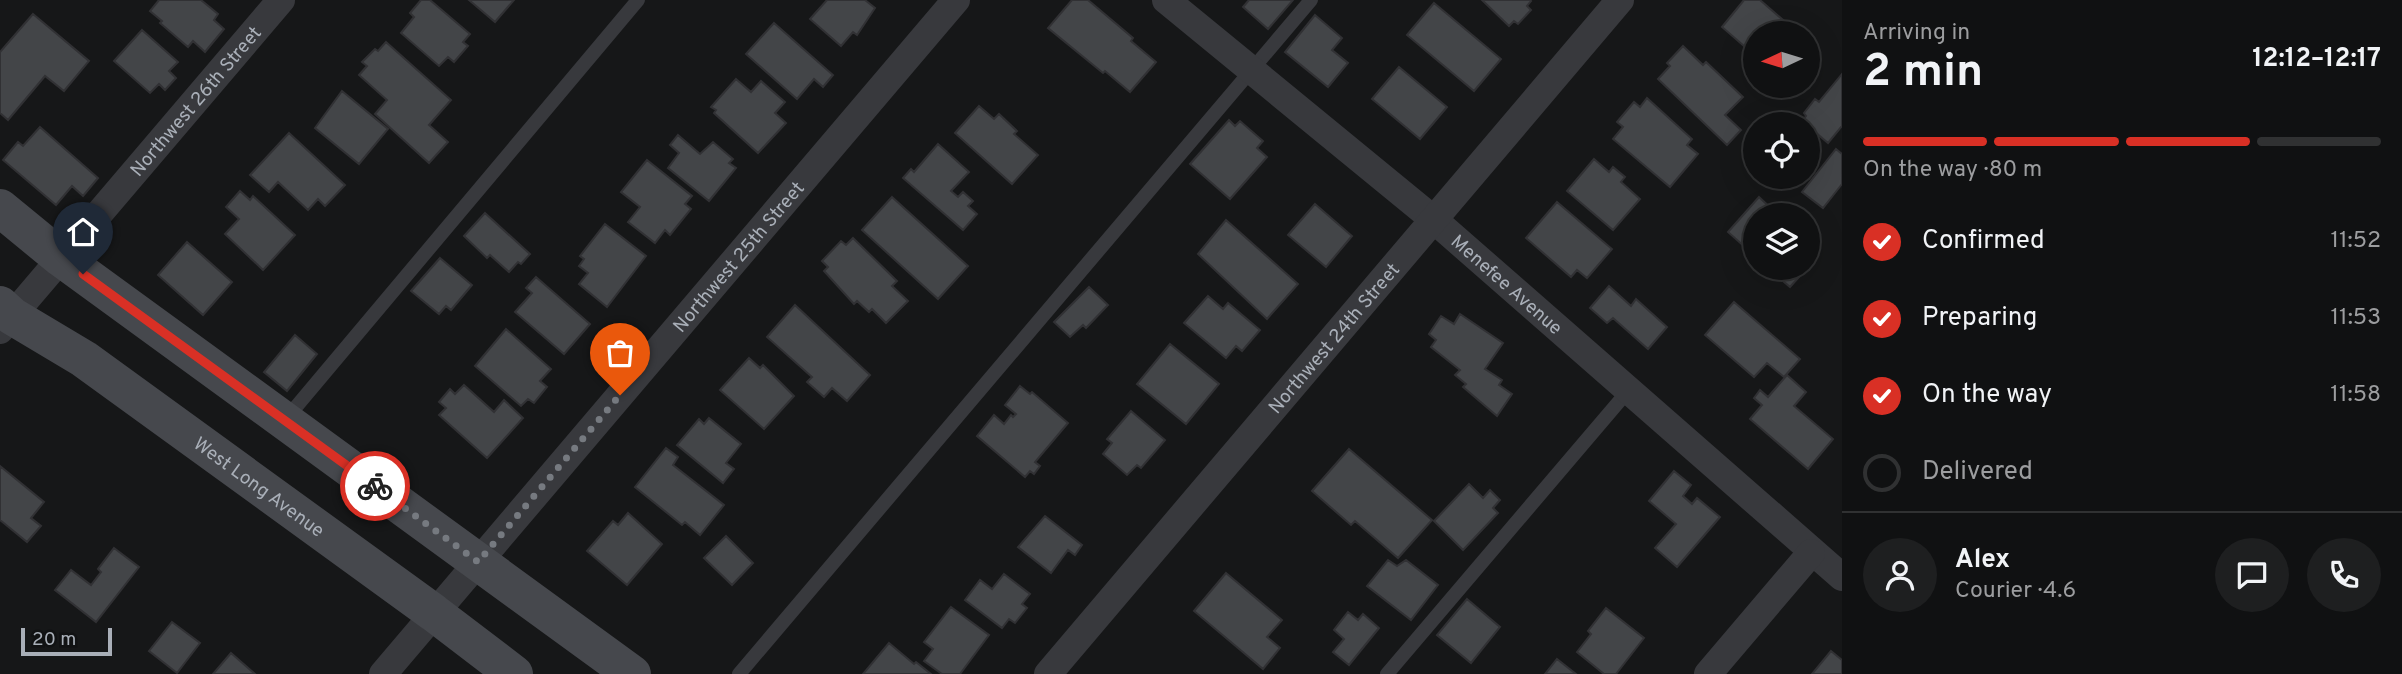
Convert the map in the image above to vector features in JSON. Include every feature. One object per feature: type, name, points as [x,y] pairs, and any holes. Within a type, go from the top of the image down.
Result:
[{"type":"main road","points":[[0,208],[61,258],[632,674]]},
{"type":"main road","name":"West Long Avenue","points":[[4,317],[84,359],[514,674]]},
{"type":"street","name":"Northwest 26th Street","points":[[4,317],[61,258],[281,0]]},
{"type":"street","name":"Northwest 25th Street","points":[[383,674],[956,0]]},
{"type":"street","name":"Menefee Avenue","points":[[1166,0],[1433,219],[1811,553],[1842,577]]},
{"type":"street","name":"Northwest 24th Street","points":[[1048,674],[1620,0]]},
{"type":"street","points":[[1708,674],[1811,553]]},
{"type":"lane","points":[[284,421],[638,0]]},
{"type":"lane","points":[[738,674],[1311,0]]},
{"type":"lane","points":[[1387,674],[1628,391]]},
{"type":"building","points":[[159,0],[201,0],[218,14],[214,20],[224,29],[205,52],[193,41],[188,47],[150,11]]},
{"type":"building","points":[[421,0],[430,0],[470,34],[463,42],[468,46],[454,62],[448,57],[439,66],[401,33],[414,17],[410,13]]},
{"type":"building","points":[[469,0],[514,0],[495,22]]},
{"type":"building","points":[[827,0],[865,0],[875,8],[857,35],[853,32],[841,46],[810,19]]},
{"type":"building","points":[[1072,0],[1088,0],[1133,38],[1131,41],[1156,62],[1130,92],[1048,28]]},
{"type":"building","points":[[1249,0],[1293,0],[1268,29],[1243,7]]},
{"type":"building","points":[[1482,0],[1530,0],[1527,6],[1531,10],[1518,24],[1514,21],[1509,26]]},
{"type":"building","points":[[1744,0],[1760,0],[1784,21],[1743,21],[1743,45],[1722,27]]},
{"type":"building","points":[[1434,3],[1501,59],[1474,91],[1407,35]]},
{"type":"building","points":[[33,14],[89,61],[64,91],[45,76],[8,120],[0,113],[0,52]]},
{"type":"building","points":[[1315,15],[1342,38],[1332,50],[1348,63],[1328,87],[1285,52]]},
{"type":"building","points":[[774,23],[833,75],[823,87],[814,79],[797,99],[746,54]]},
{"type":"building","points":[[142,30],[178,62],[169,71],[176,78],[165,90],[159,84],[150,93],[114,61]]},
{"type":"building","points":[[386,42],[451,100],[429,125],[448,142],[429,163],[375,114],[387,100],[359,75],[367,66],[362,62]]},
{"type":"building","points":[[1683,46],[1703,65],[1706,62],[1743,97],[1725,115],[1741,130],[1727,145],[1658,79],[1670,66],[1667,63]]},
{"type":"building","points":[[1399,67],[1447,107],[1420,139],[1372,99]]},
{"type":"building","points":[[1842,74],[1842,126],[1828,143],[1820,136],[1820,112],[1805,112],[1815,99],[1819,102]]},
{"type":"building","points":[[736,79],[751,92],[761,81],[785,102],[775,113],[786,123],[758,153],[714,113],[716,110],[711,107]]},
{"type":"building","points":[[342,91],[388,129],[359,164],[315,128]]},
{"type":"building","points":[[1647,98],[1692,139],[1687,145],[1698,154],[1670,187],[1613,139],[1623,127],[1617,122],[1634,102],[1640,107]]},
{"type":"building","points":[[979,106],[994,119],[999,114],[1017,131],[1014,134],[1038,155],[1012,184],[955,133]]},
{"type":"building","points":[[1229,120],[1235,126],[1240,121],[1263,141],[1257,148],[1267,157],[1230,199],[1190,164]]},
{"type":"building","points":[[40,127],[98,178],[83,196],[72,186],[56,205],[3,160],[18,142],[23,146]]},
{"type":"building","points":[[289,133],[345,185],[325,206],[318,199],[308,210],[278,182],[269,192],[250,175]]},
{"type":"building","points":[[678,135],[700,154],[713,142],[733,159],[729,163],[736,168],[709,201],[668,168],[679,153],[670,145]]},
{"type":"building","points":[[938,144],[969,172],[951,191],[958,197],[963,192],[973,201],[968,206],[977,214],[963,230],[903,178],[911,169],[914,172]]},
{"type":"building","points":[[1836,149],[1842,154],[1842,184],[1823,208],[1820,203],[1802,192],[1804,189],[1820,189],[1820,169]]},
{"type":"building","points":[[1594,159],[1609,172],[1613,167],[1625,177],[1621,182],[1640,199],[1613,230],[1567,191]]},
{"type":"building","points":[[647,160],[692,196],[685,204],[691,209],[670,235],[665,230],[655,243],[628,222],[640,207],[621,192]]},
{"type":"building","points":[[240,191],[250,200],[253,196],[295,235],[263,270],[225,234],[239,219],[226,207]]},
{"type":"building","points":[[892,197],[968,266],[938,299],[862,230]]},
{"type":"building","points":[[1759,197],[1765,203],[1754,203]]},
{"type":"building","points":[[1557,202],[1612,249],[1587,278],[1577,270],[1571,277],[1526,238]]},
{"type":"building","points":[[1315,204],[1352,236],[1326,267],[1288,235]]},
{"type":"building","points":[[485,213],[530,254],[509,272],[490,255],[487,258],[464,236]]},
{"type":"building","points":[[1743,215],[1743,245],[1728,232]]},
{"type":"building","points":[[1226,220],[1298,284],[1267,319],[1198,254]]},
{"type":"building","points":[[605,224],[646,256],[607,307],[579,284],[588,273],[579,266],[584,259],[580,256]]},
{"type":"building","points":[[853,238],[897,281],[892,286],[908,301],[886,323],[872,309],[869,312],[857,301],[854,304],[824,271],[828,267],[822,261],[841,241],[846,245]]},
{"type":"building","points":[[187,242],[232,282],[203,315],[158,275]]},
{"type":"building","points":[[440,258],[472,285],[451,310],[446,306],[439,314],[411,291]]},
{"type":"building","points":[[536,277],[590,324],[564,354],[515,312],[532,293],[526,288]]},
{"type":"building","points":[[1782,280],[1796,280],[1790,287]]},
{"type":"building","points":[[1609,286],[1631,306],[1636,299],[1667,327],[1648,349],[1613,318],[1607,323],[1590,308]]},
{"type":"building","points":[[1089,287],[1108,305],[1086,328],[1083,325],[1070,337],[1054,322]]},
{"type":"building","points":[[1208,296],[1223,309],[1228,303],[1260,330],[1242,351],[1236,346],[1226,358],[1184,323]]},
{"type":"building","points":[[1734,302],[1800,359],[1784,377],[1767,363],[1754,377],[1705,335]]},
{"type":"building","points":[[795,305],[870,375],[847,401],[832,388],[824,397],[807,382],[812,377],[767,337]]},
{"type":"building","points":[[1460,314],[1503,343],[1485,369],[1502,380],[1499,385],[1512,394],[1497,416],[1463,387],[1466,384],[1455,375],[1460,370],[1431,347],[1436,340],[1429,334],[1441,316],[1454,324]]},
{"type":"building","points":[[506,329],[551,369],[540,381],[547,387],[534,403],[528,399],[521,406],[475,366]]},
{"type":"building","points":[[295,335],[317,354],[287,391],[264,372]]},
{"type":"building","points":[[1170,344],[1219,384],[1186,424],[1137,384]]},
{"type":"building","points":[[749,358],[760,368],[763,365],[794,396],[764,429],[720,390]]},
{"type":"building","points":[[1787,375],[1806,392],[1794,406],[1833,439],[1808,469],[1750,419],[1762,405],[1754,398],[1760,390],[1768,397]]},
{"type":"building","points":[[464,385],[494,412],[504,400],[523,418],[487,458],[439,415],[446,408],[439,402],[450,389],[455,394]]},
{"type":"building","points":[[1020,386],[1030,394],[1032,392],[1068,423],[1035,462],[1040,466],[1034,474],[1030,471],[1025,477],[977,436],[994,415],[1004,424],[1011,415],[1013,417],[1016,414],[1005,405]]},
{"type":"building","points":[[1131,411],[1165,440],[1141,468],[1137,465],[1127,475],[1103,454],[1112,443],[1107,439]]},
{"type":"building","points":[[709,418],[741,444],[726,463],[734,469],[723,483],[677,445],[699,419],[704,424]]},
{"type":"building","points":[[666,448],[678,457],[673,465],[724,505],[700,535],[685,522],[682,525],[635,487]]},
{"type":"building","points":[[1349,449],[1432,520],[1398,558],[1355,521],[1351,525],[1312,491]]},
{"type":"building","points":[[0,466],[44,502],[31,518],[41,526],[27,542],[0,520]]},
{"type":"building","points":[[1674,471],[1691,485],[1683,496],[1692,504],[1697,498],[1720,517],[1677,567],[1655,548],[1676,524],[1649,501]]},
{"type":"building","points":[[1469,484],[1483,498],[1490,490],[1500,500],[1493,508],[1498,513],[1463,550],[1434,521]]},
{"type":"building","points":[[628,513],[662,544],[627,585],[587,551],[613,521],[618,525]]},
{"type":"building","points":[[1045,516],[1082,545],[1075,555],[1068,550],[1051,573],[1018,547]]},
{"type":"building","points":[[726,536],[753,563],[732,585],[704,558]]},
{"type":"building","points":[[114,548],[139,567],[96,622],[55,590],[71,570],[91,585],[101,572],[98,569]]},
{"type":"building","points":[[1388,560],[1397,566],[1406,560],[1438,585],[1411,620],[1367,586]]},
{"type":"building","points":[[1226,573],[1282,620],[1267,637],[1280,648],[1263,669],[1194,611]]},
{"type":"building","points":[[1004,574],[1030,594],[1022,604],[1027,608],[1015,623],[1009,619],[1002,628],[965,600],[980,580],[992,589]]},
{"type":"building","points":[[1467,599],[1500,627],[1471,663],[1437,635]]},
{"type":"building","points":[[951,607],[989,635],[960,674],[942,674],[924,661],[933,649],[924,642]]},
{"type":"building","points":[[1606,608],[1644,638],[1616,674],[1604,674],[1577,652],[1591,634],[1588,631]]},
{"type":"building","points":[[1348,612],[1358,620],[1363,614],[1379,628],[1349,665],[1333,652],[1344,639],[1334,630]]},
{"type":"building","points":[[172,622],[200,643],[177,673],[149,651]]},
{"type":"building","points":[[889,643],[914,664],[916,662],[931,674],[863,674]]},
{"type":"building","points":[[1831,651],[1842,660],[1842,674],[1812,674]]},
{"type":"building","points":[[231,653],[255,674],[213,674]]},
{"type":"building","points":[[1557,659],[1576,674],[1545,674]]},
{"type":"way so far","points":[[375,486],[478,562],[620,395]]},
{"type":"route","points":[[83,274],[375,486]]}]
